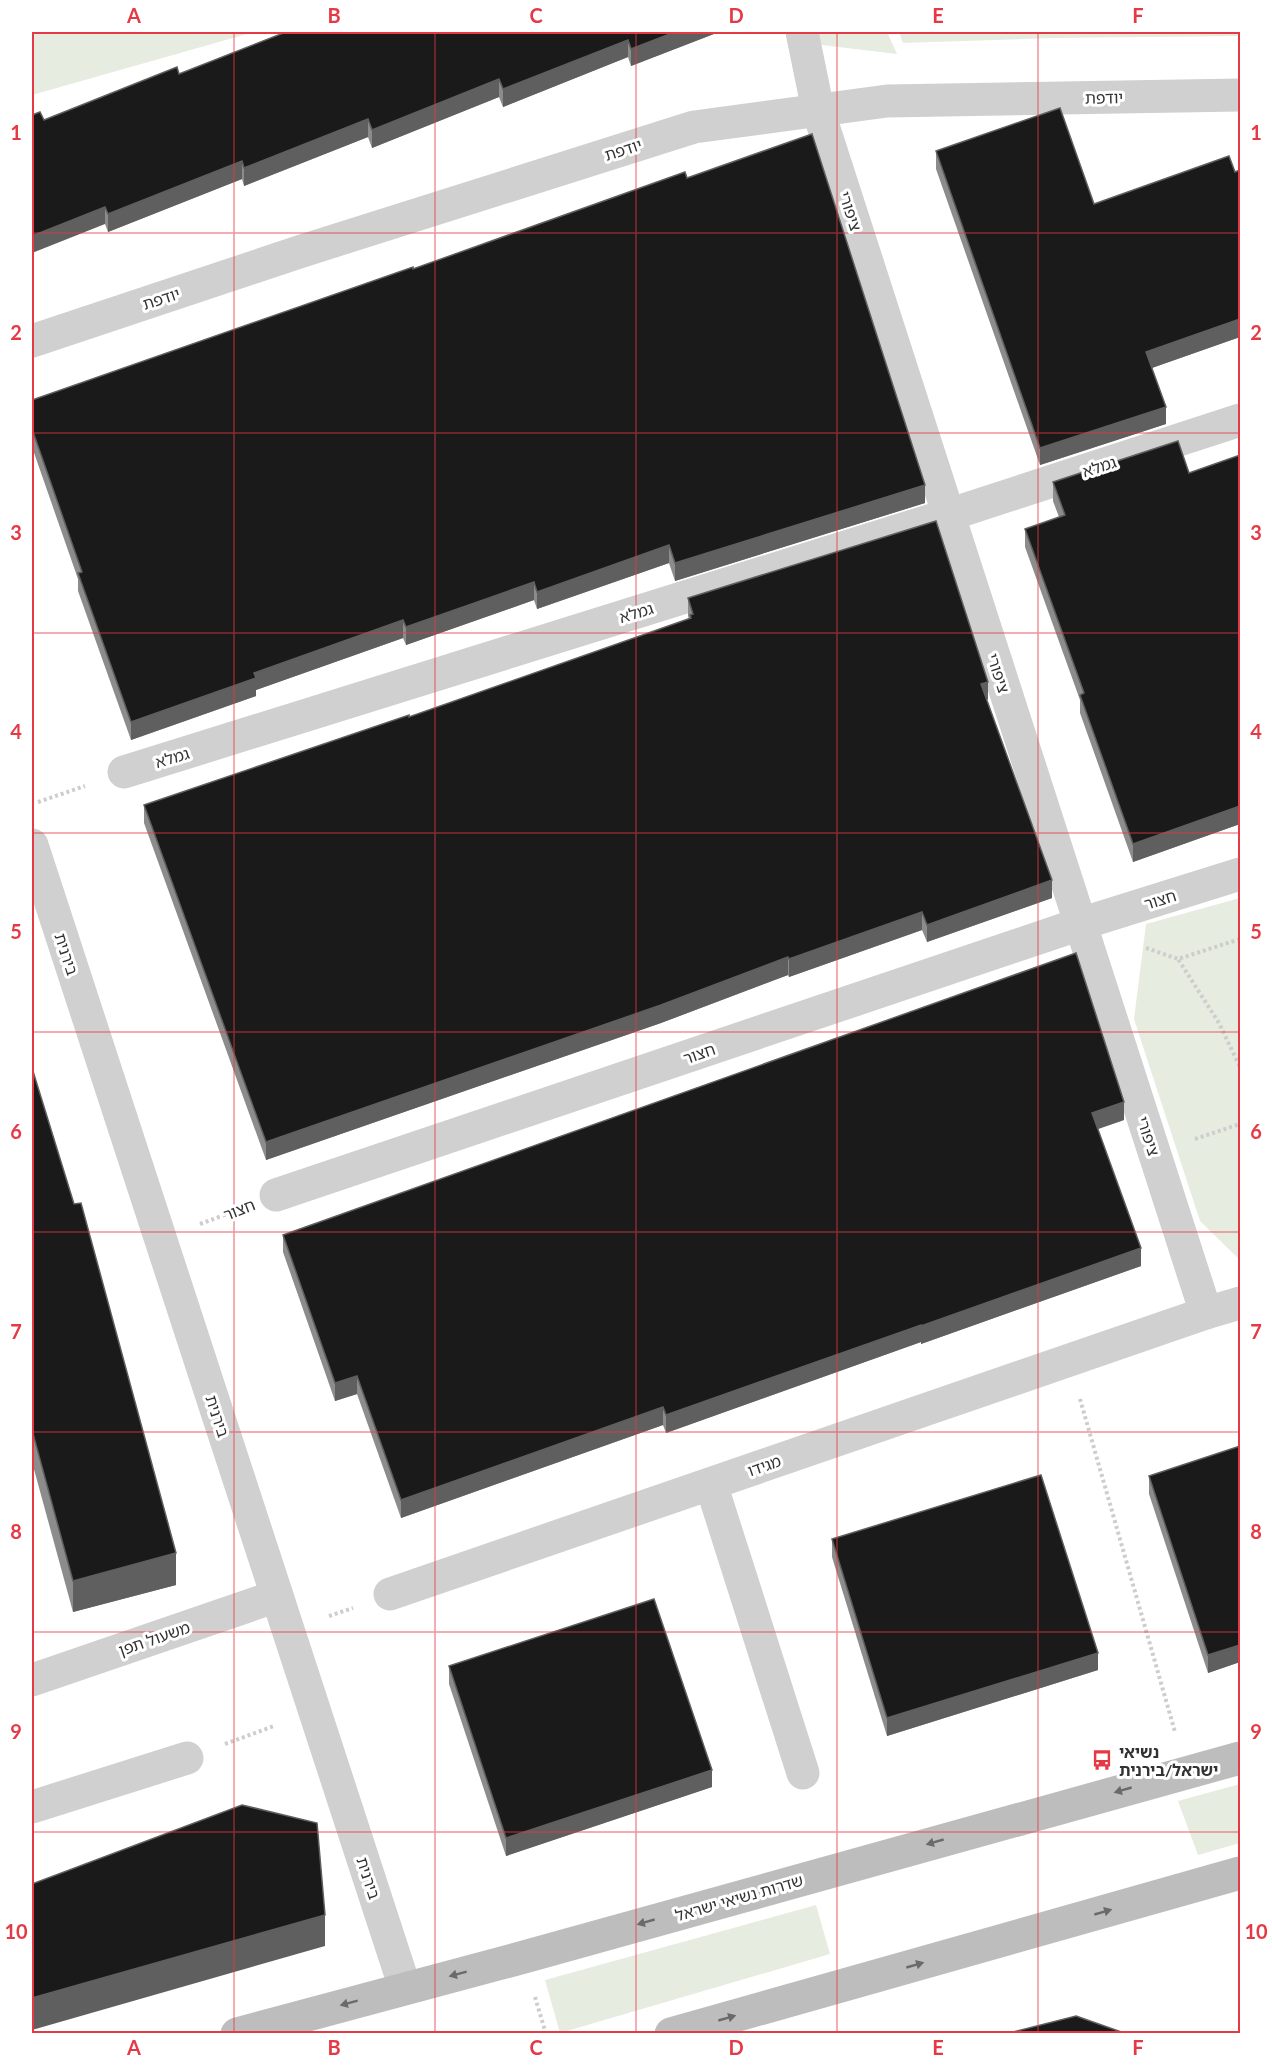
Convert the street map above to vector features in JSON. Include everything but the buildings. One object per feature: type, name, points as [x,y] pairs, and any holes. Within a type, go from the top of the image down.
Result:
[{"type":"main road","name":"שדרות נשיאי ישראל","points":[[237,2034],[524,1957],[1240,1758]]},
{"type":"main road","points":[[671,2034],[1240,1873]]},
{"type":"street","name":"ציפורי","points":[[802,32],[818,110],[1206,1313]]},
{"type":"street","name":"יודפת","points":[[32,341],[299,252],[693,127],[887,101],[1240,94]]},
{"type":"street","name":"גמלא","points":[[124,772],[948,515],[1240,420]]},
{"type":"street","name":"בירנית","points":[[32,845],[405,1988]]},
{"type":"street","name":"חצור","points":[[276,1195],[1080,924],[1240,874]]},
{"type":"street","name":"מגידו","points":[[390,1594],[1240,1303]]},
{"type":"street","points":[[711,1484],[803,1773]]},
{"type":"street","name":"משעול תפן","points":[[32,1680],[277,1596]]},
{"type":"street","points":[[32,1808],[187,1758]]},
{"type":"path","points":[[32,805],[124,772]]},
{"type":"path","points":[[1240,939],[1178,959],[1219,1023],[1240,1067]]},
{"type":"path","points":[[1154,1152],[1240,1124]]},
{"type":"path","name":"חצור","points":[[160,1240],[276,1195]]},
{"type":"path","points":[[1069,1360],[1187,1772]]},
{"type":"path","points":[[289,1631],[390,1594]]},
{"type":"path","points":[[187,1758],[315,1712]]},
{"type":"path","points":[[535,1995],[546,2034]]},
{"type":"shaded area","points":[[32,32],[254,32],[32,95]]},
{"type":"shaded area","points":[[785,32],[887,32],[897,54],[788,41]]},
{"type":"shaded area","points":[[899,32],[1240,32],[1240,36],[1052,38],[903,43]]},
{"type":"shaded area","points":[[1240,898],[1240,1260],[1200,1221],[1134,1019],[1146,924]]},
{"type":"shaded area","points":[[1240,1784],[1240,1843],[1198,1855],[1178,1801]]},
{"type":"shaded area","points":[[816,1905],[830,1954],[560,2033],[545,1980]]},
{"type":"place","name":"נשיאי ישראל/בירנית","points":[[1102,1760]]}]
